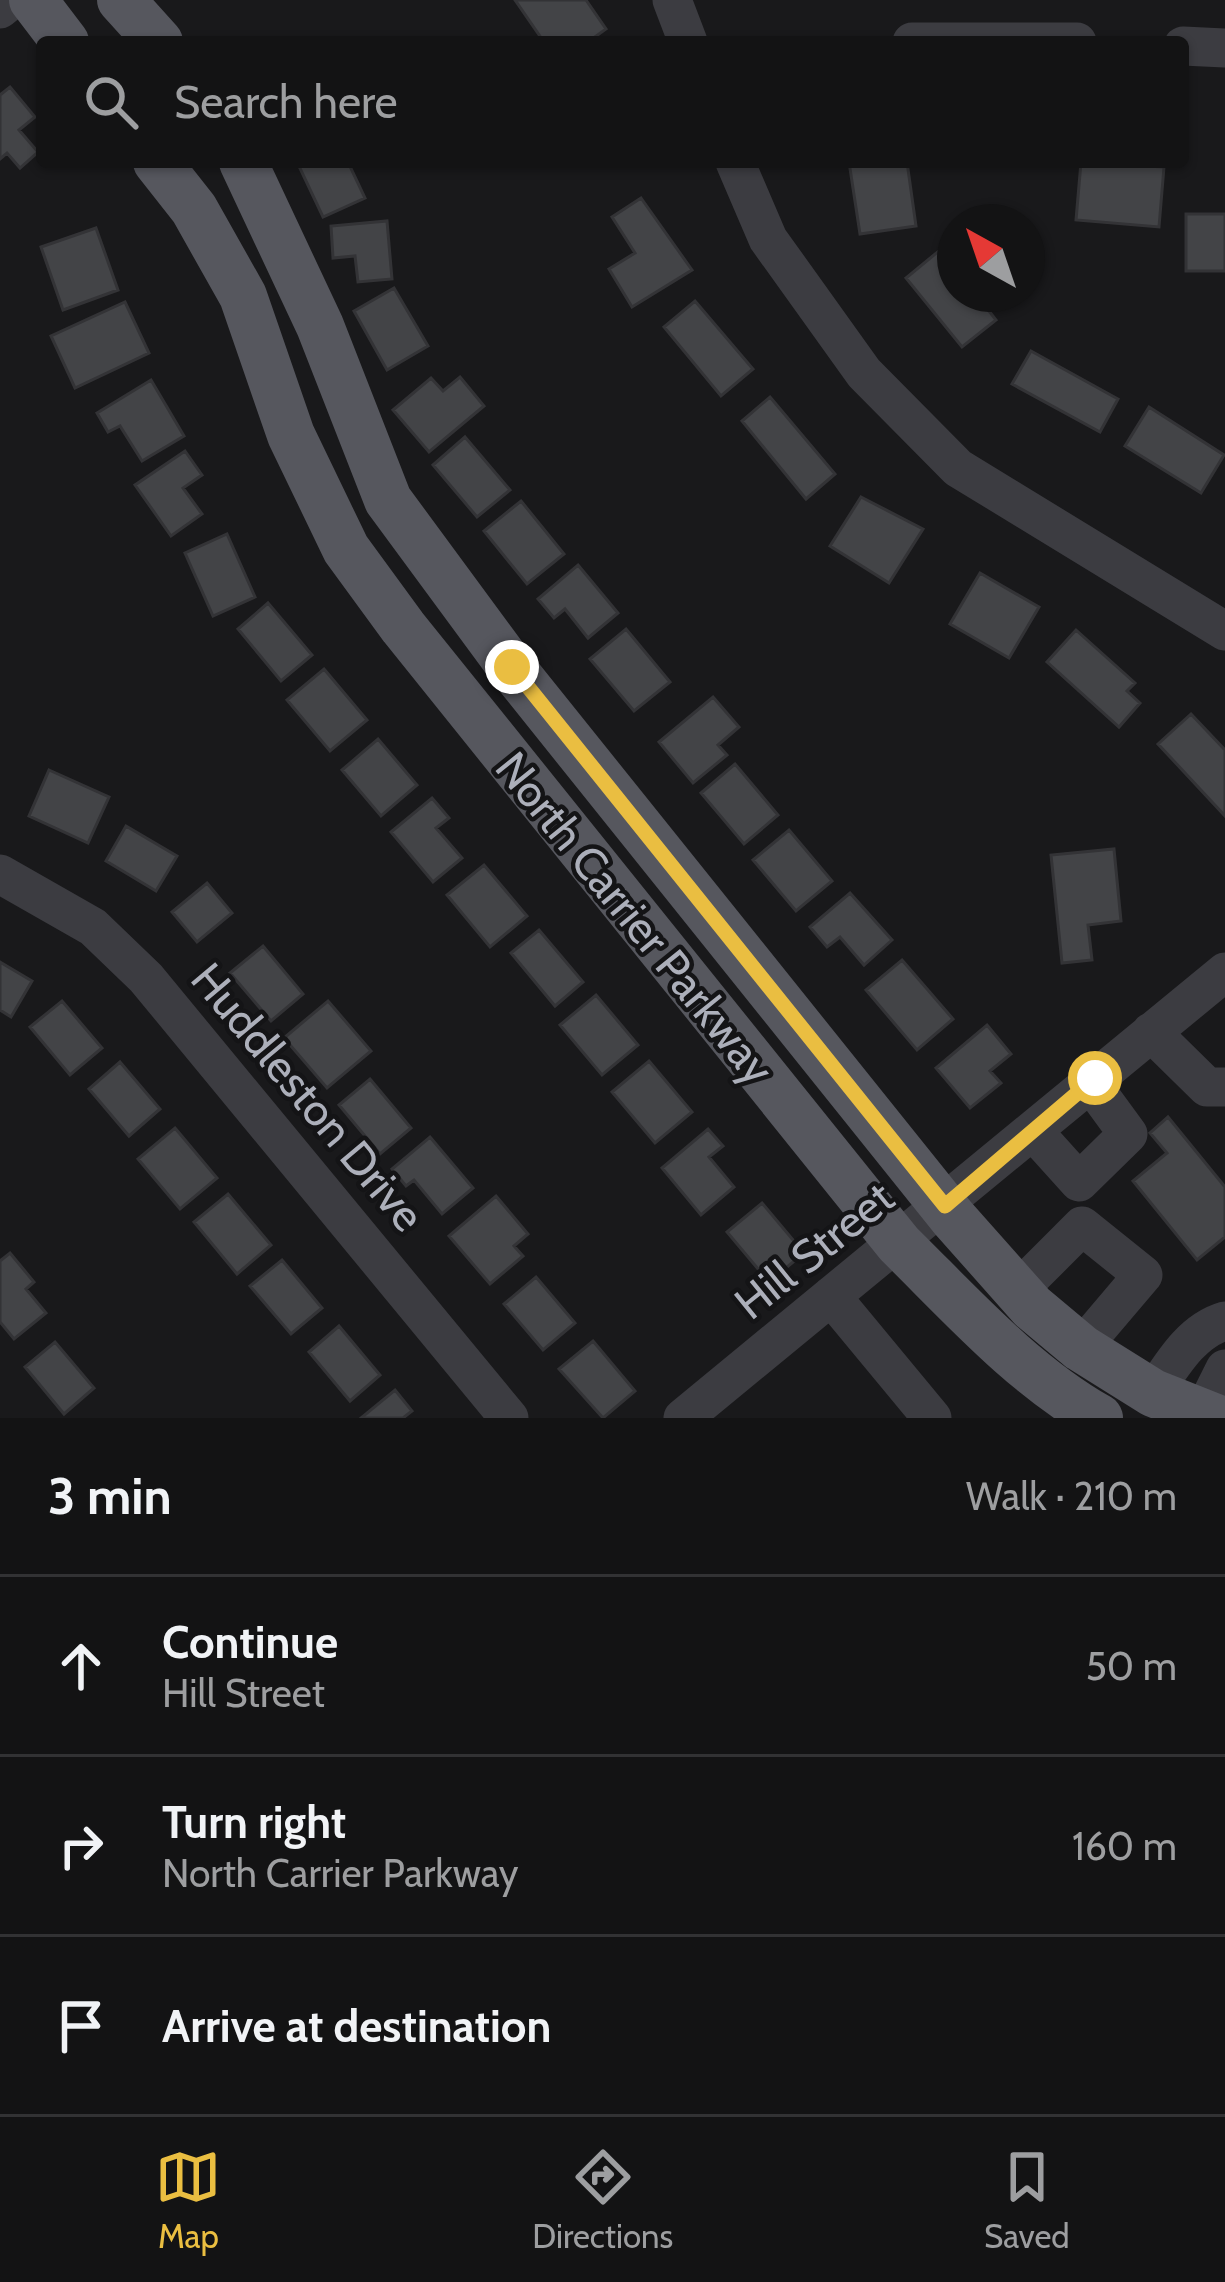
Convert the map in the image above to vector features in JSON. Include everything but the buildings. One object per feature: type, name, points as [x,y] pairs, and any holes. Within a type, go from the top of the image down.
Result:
[{"type":"main road","points":[[33,0],[60,36]]},
{"type":"main road","points":[[121,0],[154,36]]},
{"type":"main road","name":"North Carrier Parkway","points":[[162,168],[194,209],[243,296],[291,435],[346,549],[505,758],[899,1244],[992,1335],[1072,1402],[1100,1418]]},
{"type":"main road","name":"North Carrier Parkway","points":[[246,168],[320,326],[388,500],[512,667],[1017,1291],[1081,1348],[1153,1393],[1209,1416]]},
{"type":"street","points":[[0,9],[11,0]]},
{"type":"street","points":[[672,0],[686,36]]},
{"type":"street","points":[[1189,46],[1225,48]]},
{"type":"street","points":[[737,168],[767,239],[865,374],[958,468],[1225,631]]},
{"type":"street","name":"Huddleston Drive","points":[[0,874],[93,927],[146,978],[509,1418]]},
{"type":"street","name":"Hill Street","points":[[683,1418],[1225,973]]},
{"type":"street","points":[[1151,1032],[1207,1087],[1225,1087]]},
{"type":"street","points":[[1079,1182],[1128,1133],[1090,1082]]},
{"type":"street","points":[[1033,1131],[1079,1182],[1082,1226],[1143,1275],[1081,1348]]},
{"type":"street","points":[[1017,1291],[1082,1226]]},
{"type":"street","points":[[831,1296],[932,1418]]},
{"type":"street","points":[[1153,1393],[1183,1349],[1211,1324],[1225,1321]]},
{"type":"street","points":[[1209,1416],[1225,1369]]},
{"type":"route","points":[[512,667],[945,1206],[1095,1078]]}]
